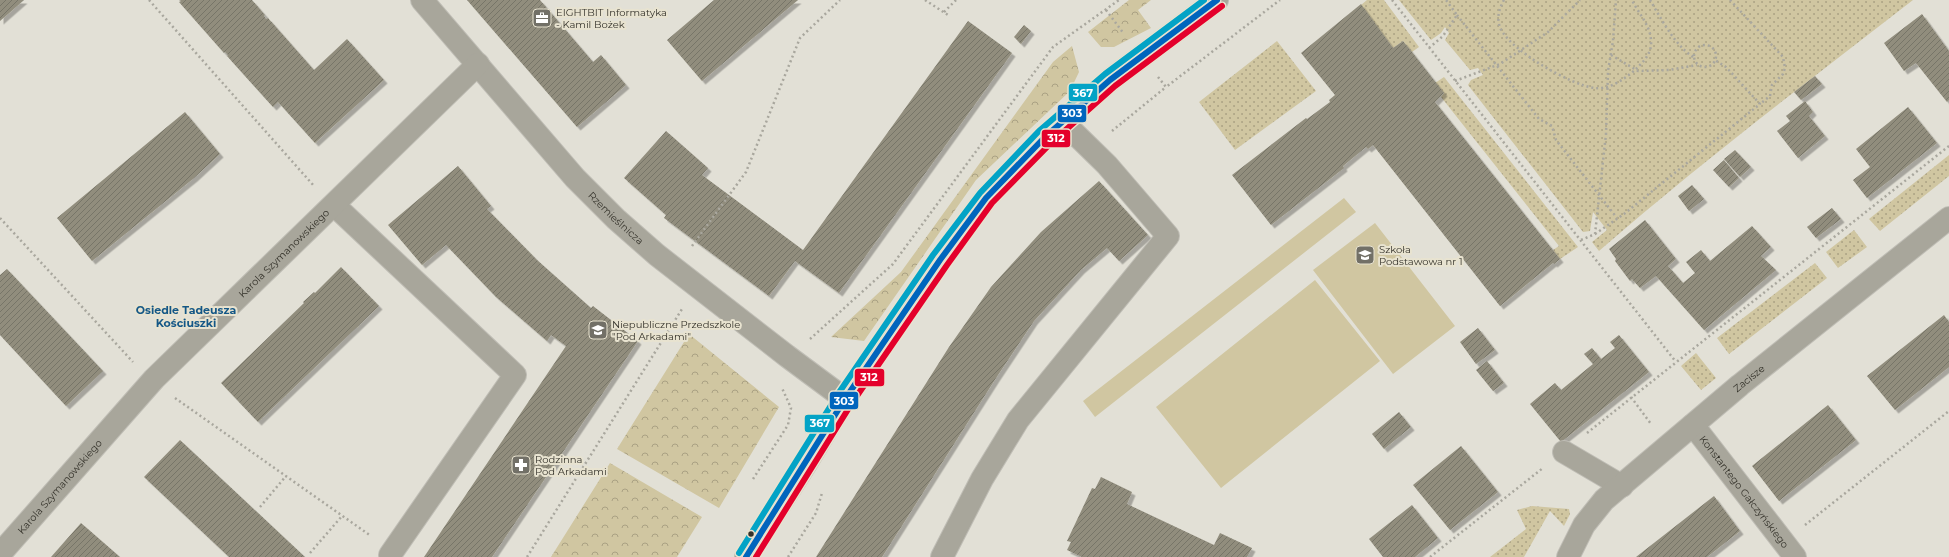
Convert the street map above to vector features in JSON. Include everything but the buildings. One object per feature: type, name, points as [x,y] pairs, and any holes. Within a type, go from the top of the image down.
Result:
[{"type":"street","name":"Rzemieślnicza","points":[[422,0],[575,178],[616,219],[657,255],[845,399]]},
{"type":"street","points":[[746,557],[845,399],[940,260],[986,198],[1045,137],[1110,80],[1217,0]]},
{"type":"street","name":"Karola Szymanowskiego","points":[[0,554],[154,379],[478,64]]},
{"type":"street","points":[[942,557],[982,479],[1018,420],[1168,236],[1107,166],[1063,122]]},
{"type":"street","points":[[334,205],[515,375],[390,555]]},
{"type":"street","name":"Zacisze","points":[[1568,557],[1584,525],[1604,500],[1740,385],[1949,218]]},
{"type":"street","name":"Konstantego Gałczyńskiego","points":[[1693,425],[1795,557]]},
{"type":"street","points":[[1564,452],[1622,486]]},
{"type":"path","points":[[150,0],[316,188]]},
{"type":"path","points":[[689,250],[746,172],[800,38],[840,0]]},
{"type":"path","points":[[925,0],[948,15]]},
{"type":"path","points":[[944,12],[956,0]]},
{"type":"path","points":[[808,341],[893,264],[1053,47],[1119,0]]},
{"type":"path","points":[[1392,0],[1676,362],[1949,146]]},
{"type":"path","points":[[1446,0],[1539,119],[1552,126],[1556,140],[1617,218]]},
{"type":"path","points":[[1504,0],[1499,14],[1499,24],[1508,40],[1564,79],[1596,89],[1612,85],[1635,70],[1645,61],[1651,48],[1652,40],[1647,27],[1632,0]]},
{"type":"path","points":[[1455,81],[1496,65],[1521,50],[1548,32],[1580,0]]},
{"type":"path","points":[[1595,234],[1606,127],[1607,86],[1616,0]]},
{"type":"path","points":[[1650,0],[1677,42],[1684,51],[1693,57],[1696,65]]},
{"type":"path","points":[[1581,240],[1595,234],[1617,218],[1770,96],[1772,85],[1783,74],[1785,62],[1783,57],[1730,0]]},
{"type":"path","points":[[1429,48],[1443,36],[1457,15]]},
{"type":"path","points":[[1611,55],[1635,70],[1642,72],[1669,70],[1696,65],[1705,68],[1713,64],[1716,56],[1712,47],[1704,44],[1696,48],[1693,57]]},
{"type":"path","points":[[1715,60],[1726,67],[1760,104]]},
{"type":"path","points":[[1111,132],[1166,87]]},
{"type":"path","points":[[0,218],[126,353]]},
{"type":"path","points":[[527,557],[684,305]]},
{"type":"path","points":[[753,479],[788,425],[791,408],[779,385]]},
{"type":"path","points":[[174,397],[375,538]]},
{"type":"path","points":[[1803,527],[1949,411]]},
{"type":"path","points":[[260,507],[286,476]]},
{"type":"path","points":[[788,557],[816,513],[824,486]]},
{"type":"path","points":[[310,553],[342,516]]},
{"type":"green space","points":[[1129,0],[1151,0],[1138,10],[1151,28],[1114,47],[1101,47],[1088,32]]},
{"type":"green space","points":[[1367,0],[1384,0],[1419,47],[1412,52],[1403,41],[1393,48],[1361,5]]},
{"type":"green space","points":[[1399,0],[1913,0],[1676,186],[1599,251],[1592,242],[1607,230],[1593,212],[1590,231],[1583,232],[1468,85],[1471,80],[1483,75],[1478,68],[1470,70],[1445,40],[1449,33],[1445,27],[1441,33],[1431,40]]},
{"type":"green space","points":[[1277,41],[1316,91],[1235,150],[1199,102]]},
{"type":"green space","points":[[1072,46],[1079,72],[1070,91],[976,180],[864,341],[831,337],[901,272],[1053,62]]},
{"type":"green space","points":[[1444,77],[1578,247],[1560,259],[1553,250],[1559,246],[1441,97],[1444,93],[1435,83]]},
{"type":"green space","points":[[1949,155],[1949,176],[1880,231],[1869,219]]},
{"type":"green space","points":[[1344,198],[1356,212],[1095,417],[1083,401]]},
{"type":"green space","points":[[1375,223],[1455,326],[1393,374],[1313,270]]},
{"type":"green space","points":[[1854,230],[1867,247],[1838,268],[1826,252]]},
{"type":"green space","points":[[1815,263],[1827,278],[1729,354],[1717,338]]},
{"type":"green space","points":[[1315,280],[1380,361],[1221,488],[1156,407]]},
{"type":"green space","points":[[689,334],[779,407],[719,508],[617,449]]},
{"type":"green space","points":[[1696,353],[1716,378],[1701,390],[1681,366]]},
{"type":"green space","points":[[610,463],[702,517],[677,557],[551,557]]},
{"type":"green space","points":[[1532,506],[1569,509],[1570,514],[1564,526],[1550,511],[1524,557],[1490,557],[1526,529],[1517,510]]},
{"type":"transit line","name":"367","points":[[739,553],[838,394],[933,255],[980,193],[1039,131],[1105,74],[1204,0]]},
{"type":"transit line","name":"303","points":[[746,557],[845,399],[940,260],[986,198],[1045,137],[1110,80],[1217,0]]},
{"type":"transit line","name":"312","points":[[756,557],[852,403],[947,265],[992,203],[1051,143],[1115,86],[1222,6]]},
{"type":"place","name":"EIGHTBIT Informatyka - Kamil Bożek","points":[[542,18]]},
{"type":"place","name":"Szkoła Podstawowa nr 1","points":[[1365,255]]},
{"type":"place","name":"Niepubliczne Przedszkole \"Pod Arkadami\"","points":[[598,330]]},
{"type":"place","name":"Rodzinna Pod Arkadami","points":[[521,465]]},
{"type":"district","name":"Osiedle Tadeusza Kościuszki","points":[[186,316]]}]
